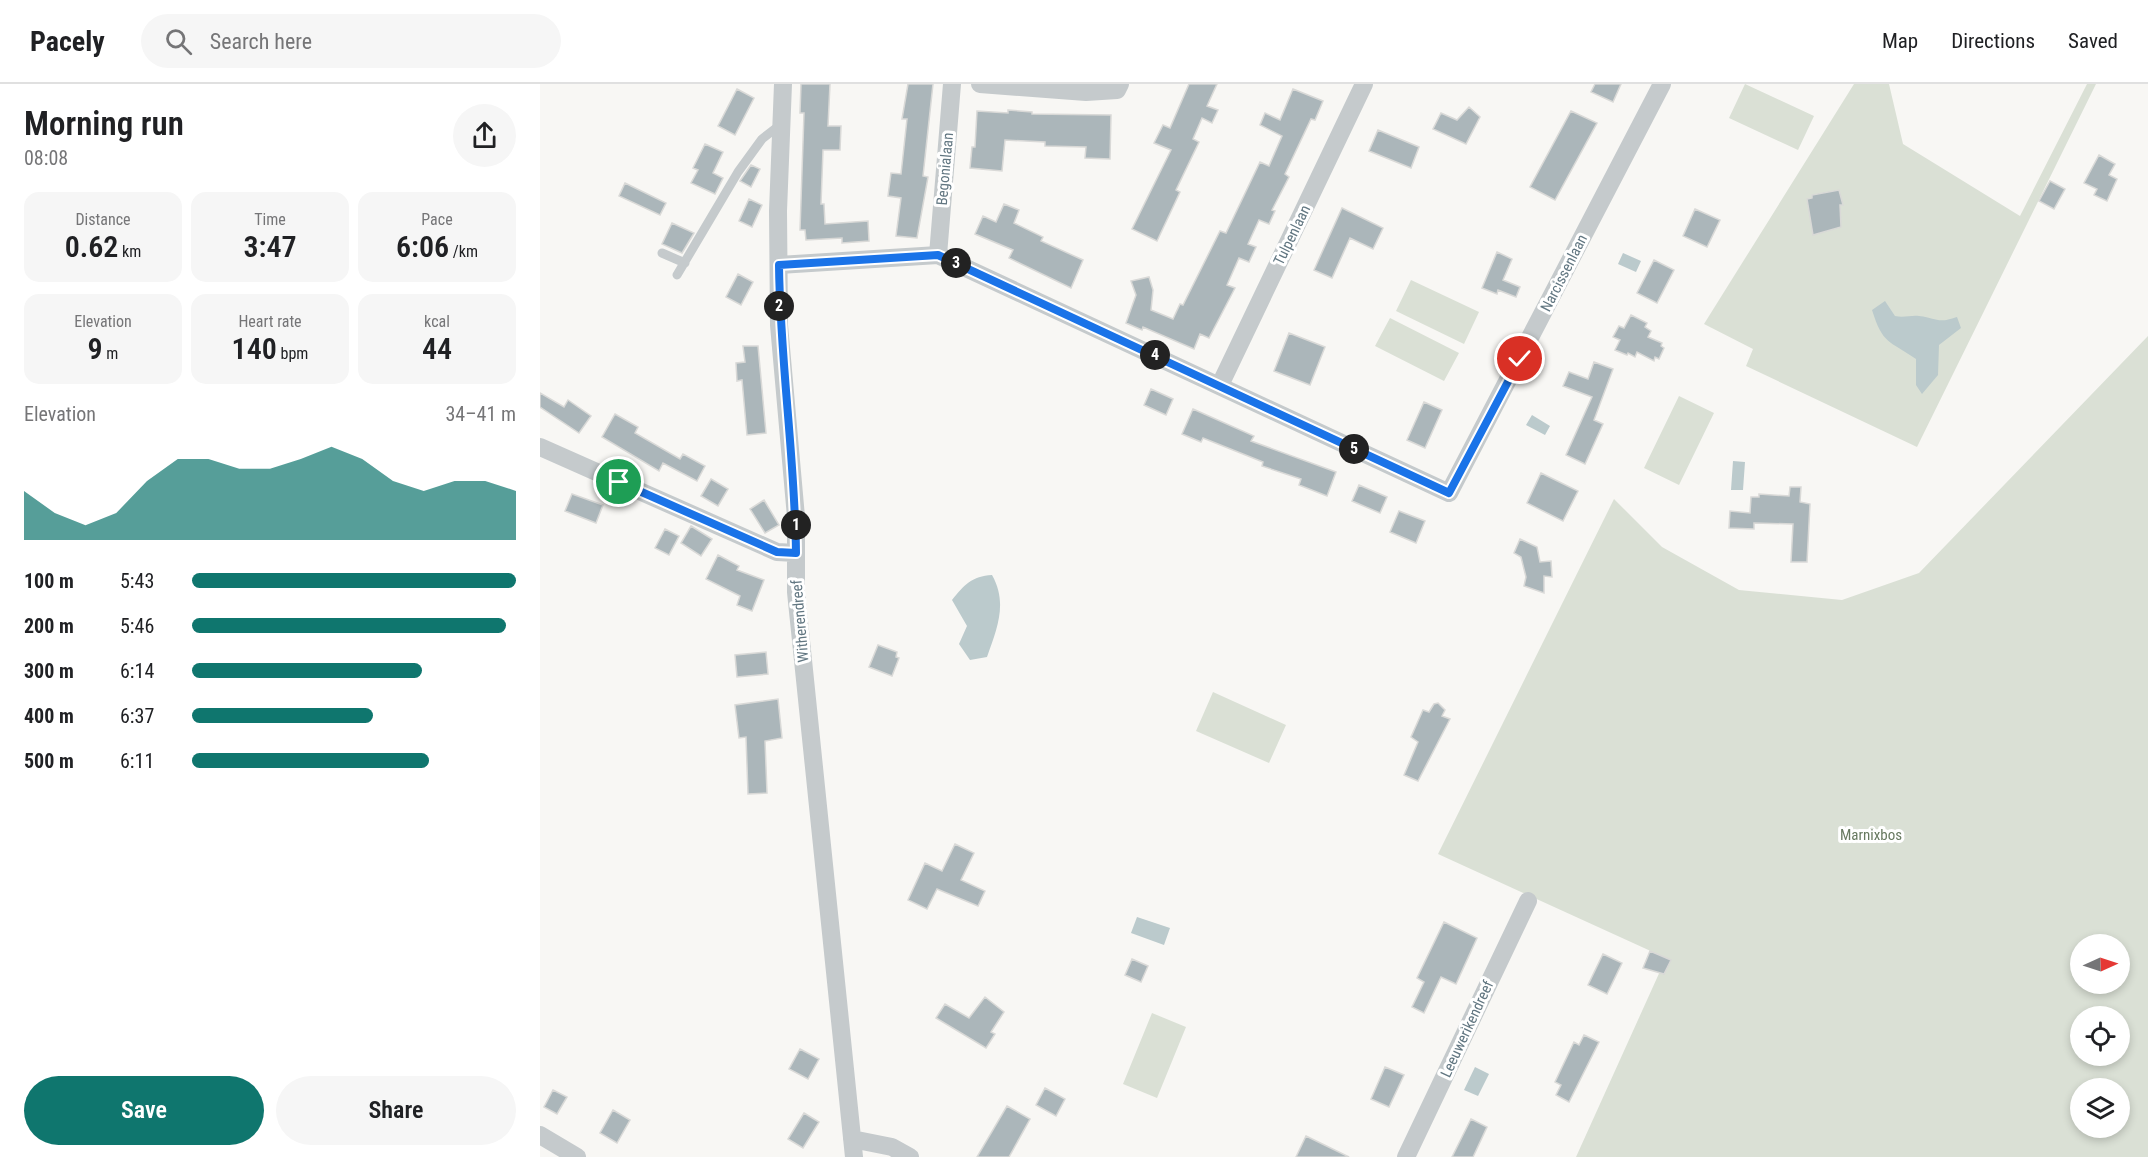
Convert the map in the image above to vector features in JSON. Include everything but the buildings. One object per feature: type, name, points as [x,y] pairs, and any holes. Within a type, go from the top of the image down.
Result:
[{"type":"street","name":"Witherendreef","points":[[783,84],[780,125],[779,325],[796,517],[797,604],[854,1157]]},
{"type":"street","name":"Begonialaan","points":[[938,255],[952,84]]},
{"type":"street","points":[[980,84],[1086,92],[1117,90],[1120,84]]},
{"type":"street","name":"Tulpenlaan","points":[[1220,386],[1364,84]]},
{"type":"street","name":"Narcissenlaan","points":[[1220,386],[1449,493],[1662,84]]},
{"type":"street","points":[[779,265],[938,255],[1220,386]]},
{"type":"street","points":[[540,447],[777,552],[796,553]]},
{"type":"street","name":"Leeuwerikendreef","points":[[1406,1157],[1528,901]]},
{"type":"street","points":[[540,1135],[577,1157]]},
{"type":"street","points":[[852,1138],[892,1147],[910,1157]]},
{"type":"lane","points":[[677,275],[738,172],[762,139],[780,125]]},
{"type":"lane","points":[[662,253],[686,263]]},
{"type":"green space","points":[[1745,84],[1814,116],[1798,150],[1729,118]]},
{"type":"green space","points":[[1854,84],[1889,84],[1903,144],[2020,216],[2087,84],[2096,84],[1917,447],[1746,366],[1753,349],[1704,324]]},
{"type":"green space","points":[[1411,280],[1479,312],[1464,344],[1396,311]]},
{"type":"green space","points":[[1390,318],[1459,353],[1444,381],[1375,346]]},
{"type":"green space","name":"Marnixbos","points":[[2148,336],[2148,1157],[1576,1157],[1666,958],[1438,854],[1614,499],[1662,547],[1739,590],[1842,600],[1919,573]]},
{"type":"green space","points":[[1679,396],[1714,413],[1679,485],[1644,468]]},
{"type":"green space","points":[[1213,692],[1286,725],[1269,763],[1196,731]]},
{"type":"green space","points":[[1152,1013],[1186,1027],[1157,1098],[1123,1084]]},
{"type":"shaded area","points":[[1623,253],[1641,261],[1636,272],[1618,264]]},
{"type":"shaded area","points":[[1885,301],[1895,316],[1919,316],[1941,320],[1957,317],[1961,328],[1939,345],[1938,375],[1922,394],[1916,385],[1916,359],[1888,341],[1876,321],[1872,310]]},
{"type":"shaded area","points":[[1532,415],[1550,426],[1545,435],[1526,425]]},
{"type":"shaded area","points":[[1733,461],[1745,462],[1743,490],[1731,490]]},
{"type":"shaded area","points":[[992,575],[997,585],[1000,606],[997,626],[987,657],[970,660],[959,644],[967,626],[952,600],[969,582],[979,577]]},
{"type":"shaded area","points":[[1137,917],[1170,928],[1164,945],[1131,933]]},
{"type":"shaded area","points":[[1475,1067],[1489,1074],[1478,1096],[1464,1090]]},
{"type":"route","points":[[619,482],[777,552],[796,553],[796,517],[779,325],[779,265],[938,255],[1449,493],[1520,359]]}]
